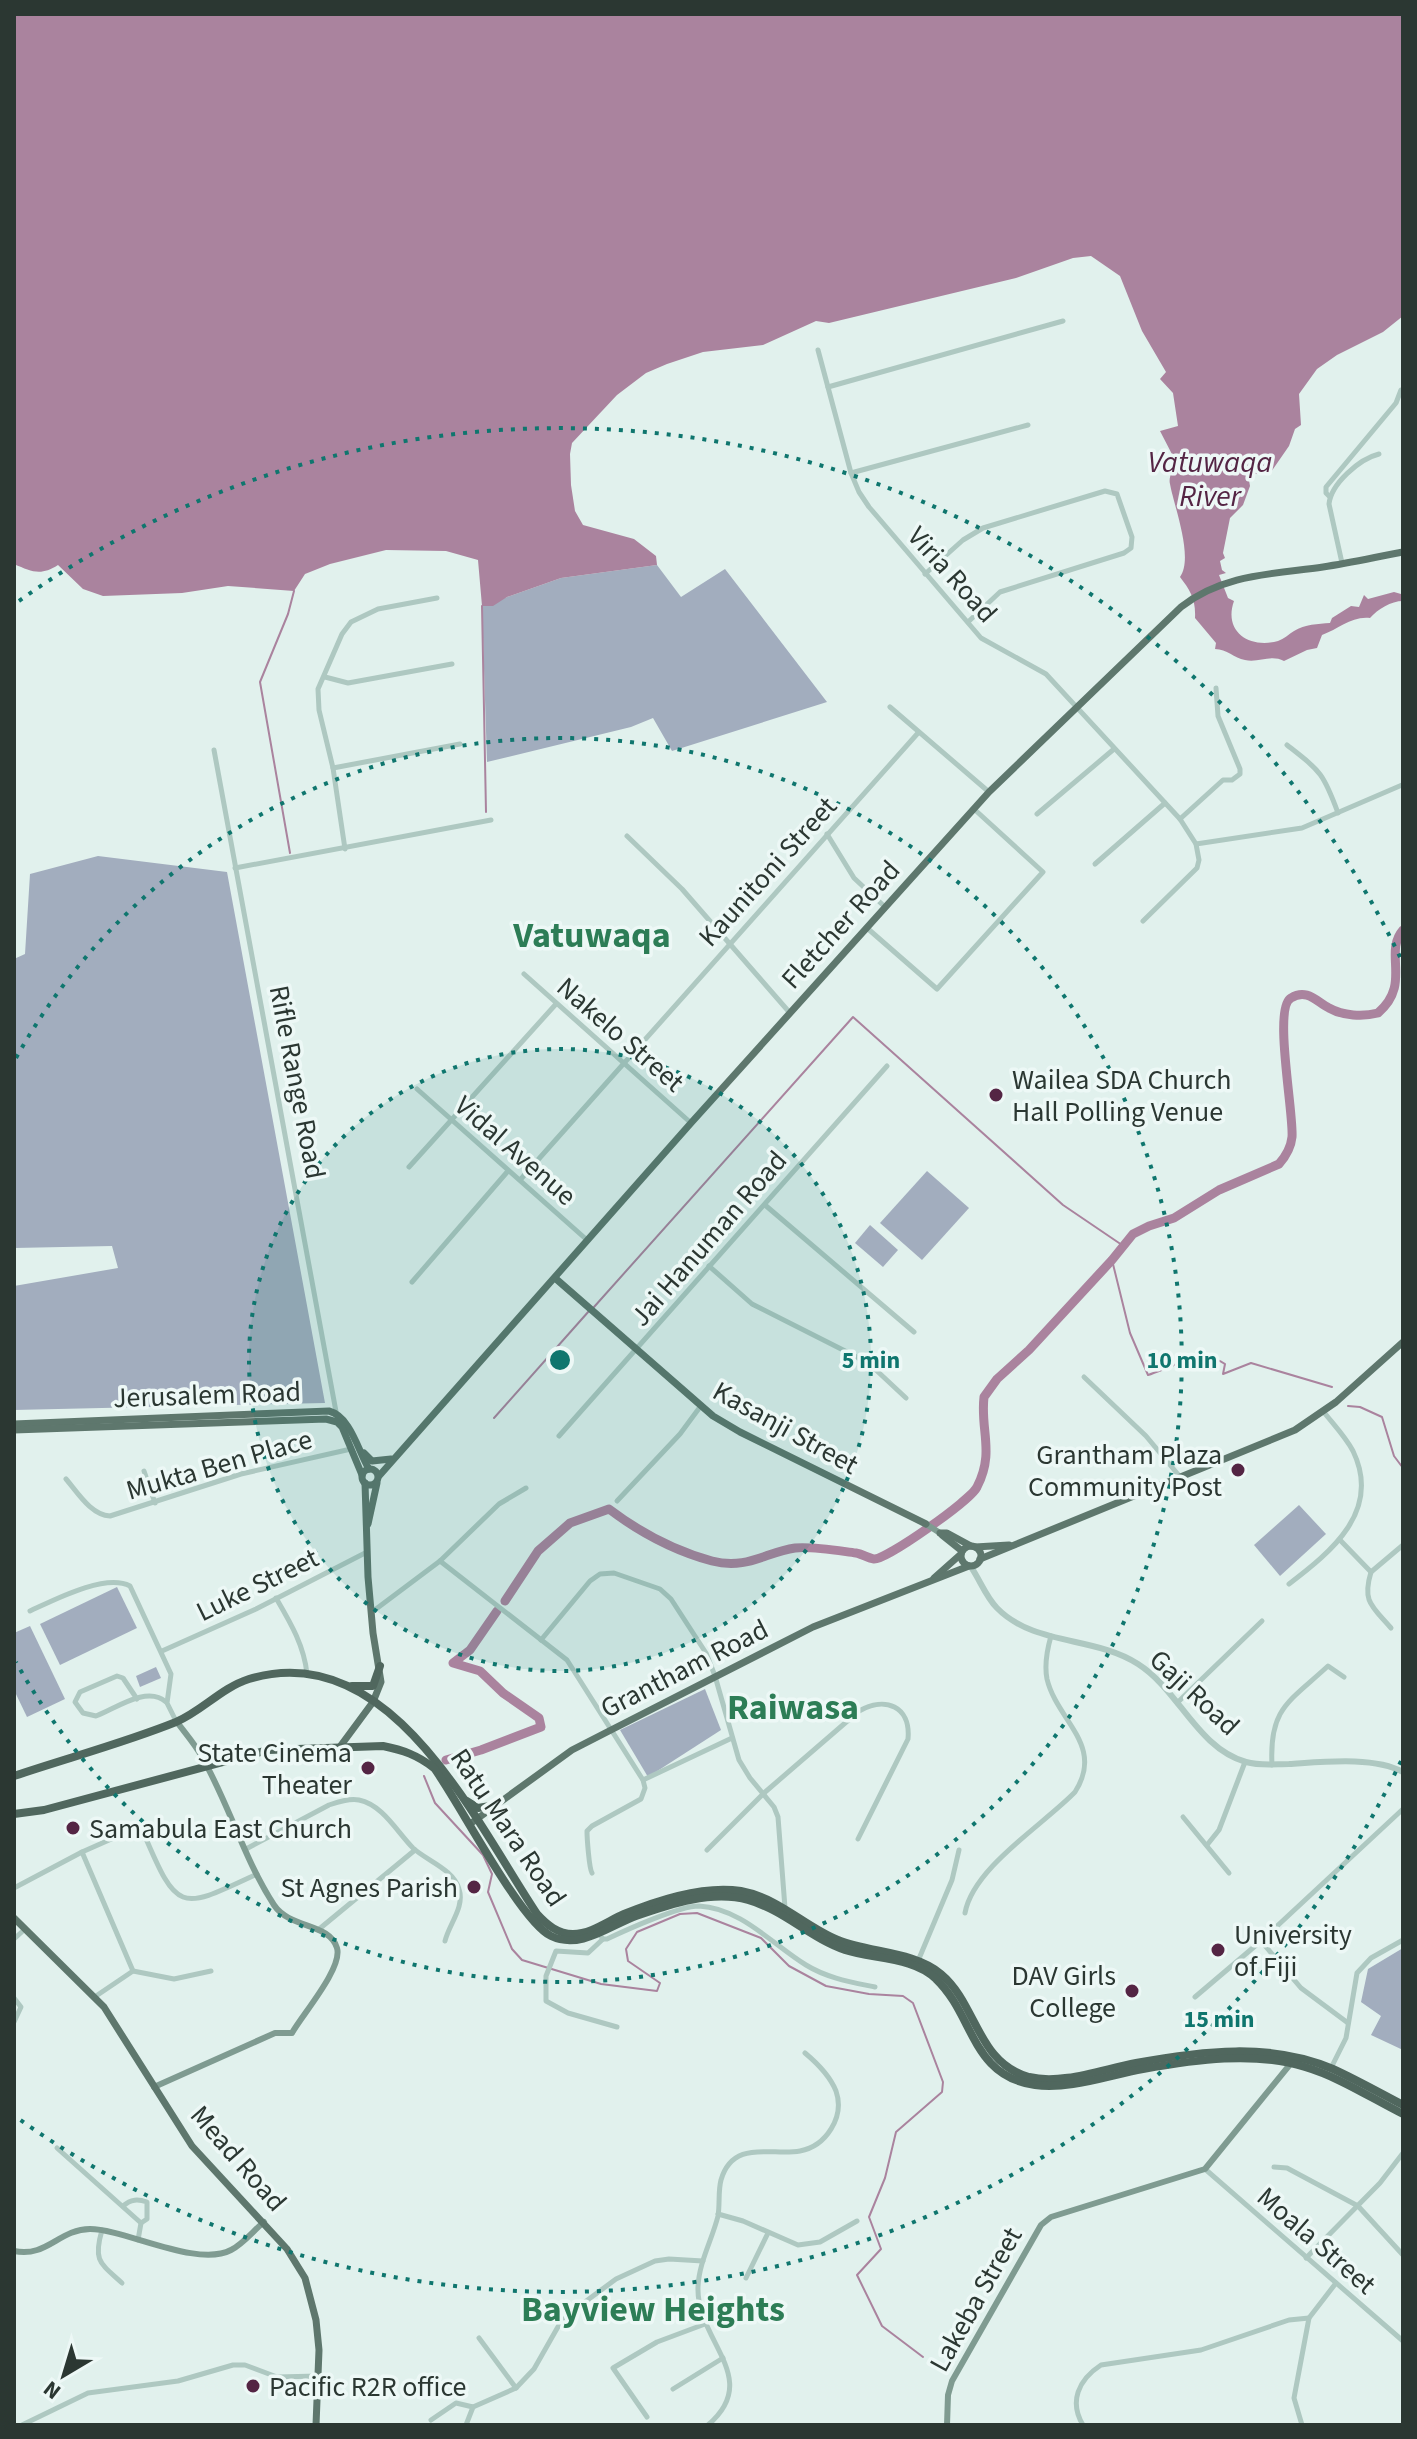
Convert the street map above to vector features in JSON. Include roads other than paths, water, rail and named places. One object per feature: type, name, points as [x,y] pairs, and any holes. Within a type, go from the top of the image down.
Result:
[{"type":"highway","points":[[336,1681],[371,1687],[377,1681],[380,1666]]},
{"type":"highway","name":"Ratu Mara Road","points":[[14,1776],[177,1722],[221,1691],[250,1679],[284,1672],[307,1674],[336,1681],[373,1702],[428,1748],[463,1798],[526,1913],[547,1934],[572,1941],[601,1936],[641,1914],[696,1899],[718,1897],[751,1901],[836,1946],[908,1965],[931,1975],[946,1991],[986,2059],[1006,2074],[1034,2085],[1069,2083],[1198,2061],[1293,2060]]},
{"type":"highway","name":"Ratu Mara Road","points":[[14,1814],[44,1810],[268,1750],[383,1746],[420,1757],[434,1768],[537,1914],[557,1931],[580,1933],[641,1908],[711,1890],[739,1891],[774,1902],[838,1940],[932,1967],[950,1983],[992,2053],[1027,2076],[1063,2078],[1149,2061],[1234,2051],[1267,2052],[1330,2072],[1403,2105]]},
{"type":"highway","points":[[463,1798],[478,1808],[496,1805]]},
{"type":"highway","name":"Ratu Mara Road","points":[[1330,2072],[1403,2114]]},
{"type":"main road","name":"Fletcher Road","points":[[375,1474],[393,1459],[989,792],[1173,615],[1192,599],[1222,583],[1403,552]]},
{"type":"main road","name":"Kasanji Street","points":[[555,1278],[700,1407],[740,1432],[926,1524],[961,1552]]},
{"type":"main road","points":[[1019,1544],[974,1547],[961,1552],[962,1562],[970,1566],[1282,1436],[1323,1411],[1402,1344]]},
{"type":"main road","name":"Jerusalem Road","points":[[14,1424],[329,1411],[351,1433],[375,1474]]},
{"type":"main road","name":"Jerusalem Road","points":[[14,1430],[337,1418]]},
{"type":"main road","name":"Jerusalem Road","points":[[337,1418],[364,1479]]},
{"type":"main road","points":[[351,1433],[372,1461],[393,1459]]},
{"type":"main road","points":[[364,1479],[371,1485],[375,1474]]},
{"type":"main road","points":[[364,1479],[375,1474]]},
{"type":"main road","points":[[367,1527],[375,1474]]},
{"type":"main road","points":[[339,1748],[373,1702],[381,1682],[371,1612],[364,1479]]},
{"type":"main road","name":"Kasanji Street","points":[[937,1531],[974,1547]]},
{"type":"main road","points":[[974,1547],[980,1554],[980,1560]]},
{"type":"main road","name":"Grantham Road","points":[[933,1579],[949,1568],[961,1552]]},
{"type":"main road","name":"Grantham Road","points":[[473,1821],[572,1750],[715,1676],[813,1627],[970,1566]]},
{"type":"main road","points":[[154,2087],[275,2033],[292,2033],[317,2000],[337,1960],[338,1951],[330,1936],[298,1924],[273,1904],[206,1766],[177,1722]]},
{"type":"main road","name":"Mead Road","points":[[14,1918],[96,1996],[197,2153],[264,2222],[287,2249],[305,2278],[316,2320],[316,2425]]},
{"type":"main road","points":[[1205,2169],[1293,2060]]},
{"type":"main road","name":"Lakeba Street","points":[[947,2425],[952,2381],[1041,2225],[1051,2217],[1205,2169]]},
{"type":"main road","points":[[14,2251],[35,2252],[78,2231],[102,2230],[176,2250],[210,2254],[229,2251],[264,2222]]},
{"type":"street","points":[[828,387],[1063,321]]},
{"type":"street","name":"Viria Road","points":[[818,350],[851,473],[869,507],[981,638],[1040,669],[1180,819],[1196,844]]},
{"type":"street","points":[[1330,497],[1326,487],[1396,403],[1401,390]]},
{"type":"street","points":[[851,473],[1028,425]]},
{"type":"street","points":[[1342,563],[1330,497],[1362,460],[1379,454]]},
{"type":"street","points":[[925,574],[963,540],[983,528],[1105,491],[1117,494],[1132,537],[1131,548],[1124,553],[1000,592],[968,622]]},
{"type":"street","points":[[345,849],[333,768],[319,710],[318,689],[342,634],[361,615],[437,598]]},
{"type":"street","points":[[325,677],[348,683],[452,664]]},
{"type":"street","points":[[1180,819],[1223,780],[1232,780],[1240,774],[1218,716],[1216,688]]},
{"type":"street","points":[[890,707],[989,792]]},
{"type":"street","name":"Kaunitoni Street","points":[[520,1180],[918,733]]},
{"type":"street","points":[[333,768],[460,744]]},
{"type":"street","points":[[1287,745],[1326,779],[1338,813]]},
{"type":"street","points":[[1037,814],[1114,749]]},
{"type":"street","name":"Rifle Range Road","points":[[214,750],[337,1418]]},
{"type":"street","points":[[1143,921],[1197,868],[1196,844],[1302,828],[1402,785]]},
{"type":"street","points":[[1095,864],[1165,803]]},
{"type":"street","points":[[866,927],[937,989],[1043,872],[974,809]]},
{"type":"street","points":[[235,868],[491,820]]},
{"type":"street","points":[[827,834],[854,878],[885,907]]},
{"type":"street","points":[[627,836],[682,889],[790,1013]]},
{"type":"street","name":"Nakelo Street","points":[[524,974],[691,1123]]},
{"type":"street","points":[[409,1167],[556,1004]]},
{"type":"street","name":"Jai Hanuman Road","points":[[559,1436],[887,1066]]},
{"type":"street","name":"Vidal Avenue","points":[[417,1089],[588,1240]]},
{"type":"street","points":[[412,1282],[508,1171]]},
{"type":"street","points":[[765,1205],[914,1332]]},
{"type":"street","points":[[709,1266],[752,1304],[855,1356],[876,1370],[906,1398]]},
{"type":"street","points":[[1084,1377],[1146,1436],[1182,1478]]},
{"type":"street","points":[[617,1501],[680,1434],[700,1407]]},
{"type":"street","points":[[1289,1584],[1332,1549],[1358,1509],[1359,1468],[1348,1443],[1323,1411]]},
{"type":"street","name":"Mukta Ben Place","points":[[66,1479],[92,1510],[103,1516],[155,1503],[241,1474],[351,1449]]},
{"type":"street","points":[[144,1471],[155,1503]]},
{"type":"street","points":[[371,1612],[440,1561],[499,1504],[526,1488]]},
{"type":"street","points":[[1340,1540],[1371,1572]]},
{"type":"street","points":[[1391,1628],[1369,1602],[1366,1590],[1371,1572],[1403,1545]]},
{"type":"street","name":"Luke Street","points":[[162,1651],[367,1552]]},
{"type":"street","points":[[980,1560],[980,1581]]},
{"type":"street","points":[[440,1561],[567,1660],[643,1780],[645,1788],[641,1799],[587,1831],[588,1864],[592,1873]]},
{"type":"street","name":"Gaji Road","points":[[970,1566],[999,1611],[1020,1625],[1096,1646],[1138,1664],[1214,1744],[1245,1762],[1272,1765],[1380,1762],[1403,1772]]},
{"type":"street","points":[[541,1640],[590,1581],[600,1574],[614,1573],[652,1585],[668,1596],[706,1653],[742,1765],[778,1817],[785,1908]]},
{"type":"street","points":[[30,1611],[91,1586],[127,1583],[162,1651],[172,1680],[167,1703]]},
{"type":"street","points":[[276,1598],[305,1657],[307,1674]]},
{"type":"street","points":[[1177,1703],[1262,1621]]},
{"type":"street","points":[[965,1913],[982,1877],[1067,1799],[1080,1784],[1084,1773],[1081,1742],[1055,1699],[1047,1677],[1046,1655],[1051,1636]]},
{"type":"street","points":[[1272,1765],[1273,1727],[1290,1701],[1328,1666],[1344,1677]]},
{"type":"street","points":[[137,1699],[123,1678],[117,1676],[80,1692],[75,1702],[83,1713],[96,1716],[137,1699],[159,1697],[167,1703],[177,1722]]},
{"type":"street","points":[[707,1850],[764,1793],[859,1711],[873,1703],[885,1703],[904,1716],[909,1730],[908,1739],[858,1839]]},
{"type":"street","points":[[643,1780],[733,1738]]},
{"type":"street","points":[[1207,1845],[1219,1830],[1245,1762]]},
{"type":"street","points":[[246,1849],[329,1805],[358,1800],[372,1805],[415,1850],[447,1873],[459,1889],[457,1915],[445,1941]]},
{"type":"street","points":[[1195,1997],[1261,1941],[1403,1809]]},
{"type":"street","points":[[1183,1817],[1229,1873]]},
{"type":"street","points":[[14,1888],[126,1831],[139,1830],[144,1834],[168,1887],[185,1898],[209,1896],[257,1874]]},
{"type":"street","points":[[318,1930],[415,1850]]},
{"type":"street","points":[[918,1961],[952,1880],[959,1850]]},
{"type":"street","points":[[82,1852],[133,1971]]},
{"type":"street","points":[[774,1902],[784,1893]]},
{"type":"street","points":[[617,2027],[568,2013],[546,2001],[548,1968],[556,1951],[588,1953],[601,1936],[699,1906],[754,1927],[816,1970],[840,1980],[875,1987]]},
{"type":"street","points":[[14,1939],[25,1928]]},
{"type":"street","points":[[1330,2072],[1344,2043],[1357,1973],[1371,1958],[1403,1940]]},
{"type":"street","points":[[1261,1941],[1301,1988],[1349,2024]]},
{"type":"street","points":[[96,1996],[133,1971],[174,1979],[211,1971]]},
{"type":"street","points":[[14,1998],[21,2007],[14,2022]]},
{"type":"street","points":[[708,2425],[724,2408],[732,2389],[731,2376],[705,2324],[698,2289],[718,2214],[721,2179],[740,2155],[763,2150],[800,2151],[819,2142],[833,2126],[837,2094],[830,2079],[805,2053]]},
{"type":"street","points":[[57,2148],[141,2223]]},
{"type":"street","points":[[1306,2258],[1358,2206],[1403,2153]]},
{"type":"street","points":[[1274,2167],[1287,2168],[1358,2206],[1403,2255]]},
{"type":"street","name":"Moala Street","points":[[1205,2169],[1403,2341]]},
{"type":"street","points":[[123,2206],[128,2201],[147,2202],[147,2219],[141,2223],[138,2241]]},
{"type":"street","points":[[718,2214],[743,2221],[798,2245],[820,2242],[857,2221]]},
{"type":"street","points":[[102,2230],[97,2252],[99,2262],[122,2283]]},
{"type":"street","points":[[746,2278],[768,2233]]},
{"type":"street","points":[[431,2420],[456,2403],[473,2407],[516,2388],[534,2369],[559,2325],[602,2289],[655,2261],[703,2261]]},
{"type":"street","points":[[1302,2425],[1295,2409],[1295,2382],[1309,2318],[1336,2283]]},
{"type":"street","points":[[1083,2425],[1076,2413],[1077,2395],[1090,2372],[1101,2365],[1201,2350],[1289,2320],[1309,2318]]},
{"type":"street","points":[[647,2417],[613,2368],[657,2342],[705,2324]]},
{"type":"street","points":[[479,2338],[516,2388]]},
{"type":"street","points":[[673,2389],[723,2358]]},
{"type":"street","points":[[22,2425],[88,2393],[178,2381],[233,2365],[245,2365],[277,2377],[318,2376]]},
{"type":"street","points":[[466,2425],[473,2407]]},
{"type":"water","name":"Vatuwaqa River","points":[[14,14],[1403,14],[1403,316],[1383,332],[1337,355],[1317,369],[1299,394],[1301,425],[1295,429],[1289,446],[1271,472],[1248,475],[1250,486],[1243,505],[1230,518],[1223,553],[1225,558],[1220,561],[1226,573],[1219,575],[1228,598],[1234,601],[1232,621],[1236,629],[1241,636],[1258,642],[1278,641],[1303,627],[1330,623],[1332,618],[1351,606],[1359,607],[1364,595],[1368,599],[1394,592],[1401,594],[1403,591],[1403,601],[1385,606],[1370,618],[1351,621],[1322,635],[1317,648],[1284,661],[1274,658],[1245,660],[1215,649],[1216,643],[1195,618],[1192,595],[1180,577],[1184,568],[1184,545],[1170,481],[1175,460],[1160,431],[1178,426],[1173,393],[1160,379],[1166,372],[1142,331],[1120,276],[1091,256],[1073,258],[1016,278],[829,323],[816,321],[763,345],[703,352],[646,373],[617,395],[572,443],[571,485],[575,511],[583,525],[634,539],[656,556],[657,565],[561,578],[507,597],[493,606],[482,606],[478,560],[446,551],[386,550],[330,564],[305,574],[294,591],[228,586],[182,593],[103,596],[83,589],[58,565],[41,572],[20,567],[14,564]]},
{"type":"waterway","points":[[290,853],[260,682],[288,614],[294,591]]},
{"type":"waterway","points":[[482,606],[486,812]]},
{"type":"waterway","points":[[505,1601],[538,1551],[570,1523],[609,1509],[671,1546],[724,1563],[746,1562],[802,1548],[856,1553],[874,1559],[894,1550],[945,1516],[971,1494],[982,1474],[986,1452],[984,1397],[997,1379],[1029,1350],[1133,1234],[1174,1218],[1219,1190],[1282,1161],[1292,1137],[1284,1040],[1286,1006],[1291,998],[1302,994],[1340,1013],[1378,1013],[1393,991],[1396,980],[1395,949],[1403,930]]},
{"type":"waterway","points":[[594,1307],[853,1017],[1063,1205],[1122,1245]]},
{"type":"waterway","points":[[1112,1260],[1130,1333],[1148,1375],[1186,1361],[1207,1358],[1225,1364],[1223,1374],[1251,1363],[1332,1387]]},
{"type":"waterway","points":[[494,1418],[589,1311]]},
{"type":"waterway","points":[[1348,1406],[1360,1407],[1382,1417],[1394,1456],[1403,1468]]},
{"type":"waterway","points":[[446,1760],[541,1727],[539,1718],[503,1693],[480,1671],[453,1663],[470,1650],[497,1611]]},
{"type":"waterway","points":[[424,1776],[435,1803],[483,1855],[492,1874],[488,1892],[512,1949],[522,1960],[601,1984],[657,1991],[660,1983],[628,1961],[626,1949],[637,1932],[680,1914],[697,1913],[761,1938],[789,1966],[826,1986],[903,1996],[913,2003],[943,2082],[942,2092],[896,2132],[885,2178],[869,2217],[881,2249],[857,2275],[882,2326],[923,2357]]},
{"type":"place","name":"Wailea SDA Church Hall Polling Venue","points":[[996,1095]]},
{"type":"place","name":"Grantham Plaza Community Post","points":[[1238,1470]]},
{"type":"place","name":"State Cinema Theater","points":[[368,1768]]},
{"type":"place","name":"Samabula East Church","points":[[73,1828]]},
{"type":"place","name":"St Agnes Parish","points":[[474,1887]]},
{"type":"place","name":"University of Fiji","points":[[1218,1950]]},
{"type":"place","name":"DAV Girls College","points":[[1132,1991]]},
{"type":"place","name":"Pacific R2R office","points":[[253,2386]]},
{"type":"district","name":"Vatuwaqa","points":[[592,934]]},
{"type":"district","name":"Raiwasa","points":[[793,1706]]},
{"type":"district","name":"Bayview Heights","points":[[653,2308]]}]
